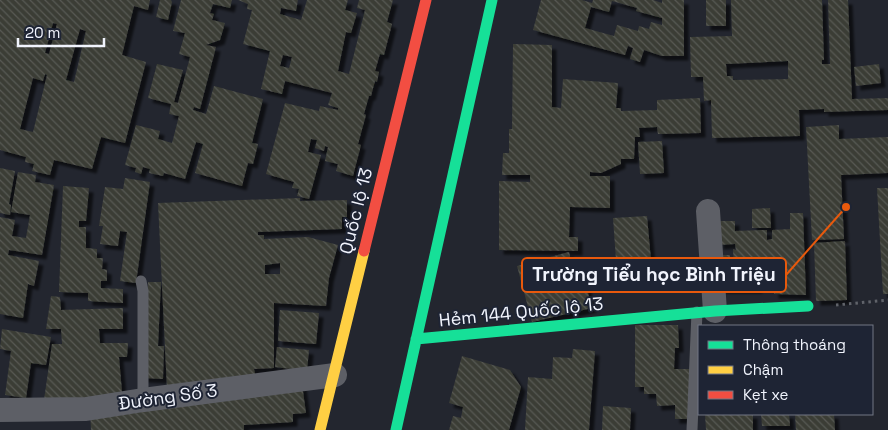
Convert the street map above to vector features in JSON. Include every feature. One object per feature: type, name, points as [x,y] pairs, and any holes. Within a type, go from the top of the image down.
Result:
[{"type":"main road","name":"Quốc lộ 13","points":[[320,430],[426,0]]},
{"type":"main road","points":[[396,430],[492,0]]},
{"type":"main road","name":"Hẻm 144 Quốc lộ 13","points":[[416,339],[706,311],[808,306]]},
{"type":"street","points":[[706,311],[708,211]]},
{"type":"street","name":"Đường Số 3","points":[[0,410],[86,409],[335,375]]},
{"type":"lane","points":[[141,280],[143,291],[143,400]]},
{"type":"lane","points":[[704,325],[706,311]]},
{"type":"lane","points":[[692,430],[698,379]]},
{"type":"path","points":[[808,306],[888,300]]},
{"type":"building","points":[[0,0],[150,0],[148,10],[134,6],[122,55],[146,62],[125,143],[101,137],[92,169],[54,160],[50,175],[32,171],[34,164],[25,162],[26,157],[0,150]],"holes":[[[53,23],[57,24],[49,54],[45,53]],[[80,29],[86,31],[74,82],[66,80]],[[45,74],[47,75],[33,132],[20,129],[33,78],[43,81]]]},
{"type":"building","points":[[160,0],[171,0],[172,2],[168,20],[156,17]]},
{"type":"building","points":[[181,0],[232,0],[230,8],[213,4],[210,13],[214,14],[212,20],[225,23],[220,40],[206,45],[216,47],[200,109],[194,107],[193,110],[206,114],[214,86],[263,99],[252,143],[258,144],[253,164],[248,163],[242,186],[195,173],[203,144],[196,142],[185,179],[164,173],[163,176],[149,173],[150,169],[143,167],[141,174],[135,172],[136,168],[125,165],[136,125],[160,131],[158,139],[172,143],[179,116],[169,114],[171,104],[148,98],[157,64],[183,70],[174,102],[178,103],[190,57],[179,54],[185,33],[173,31]]},
{"type":"building","points":[[238,0],[298,0],[296,11],[281,8],[280,14],[301,20],[307,0],[348,0],[345,10],[357,13],[351,33],[346,32],[338,71],[349,74],[365,10],[357,8],[359,0],[393,0],[387,22],[392,24],[384,55],[380,54],[375,71],[379,72],[377,82],[375,81],[364,114],[366,115],[358,144],[361,145],[353,176],[336,171],[338,164],[325,161],[328,147],[325,146],[324,151],[315,148],[317,140],[311,139],[308,152],[321,155],[309,199],[297,196],[299,189],[292,188],[294,182],[266,174],[285,103],[319,111],[320,106],[338,110],[338,108],[328,105],[332,93],[285,81],[282,94],[261,89],[270,51],[243,44],[252,10],[247,9],[248,4]],"holes":[[[283,55],[292,57],[289,68],[280,66]]]},
{"type":"building","points":[[541,0],[582,0],[592,3],[593,0],[653,0],[662,3],[662,0],[684,0],[684,56],[662,56],[644,50],[640,62],[630,59],[633,48],[628,46],[625,55],[533,30]],"holes":[[[612,1],[637,8],[636,11],[662,18],[662,25],[651,22],[649,29],[639,26],[638,31],[617,25],[614,36],[585,28],[591,7],[609,12]]]},
{"type":"building","points":[[706,0],[726,0],[726,26],[706,26]]},
{"type":"building","points":[[731,0],[822,0],[824,60],[822,60],[822,64],[830,64],[828,0],[848,0],[852,99],[888,98],[888,110],[824,112],[824,109],[799,110],[800,136],[712,138],[711,100],[704,101],[703,77],[691,77],[690,37],[732,36]],"holes":[[[788,61],[788,79],[733,80],[733,76],[727,76],[726,64]]]},
{"type":"building","points":[[513,44],[552,45],[552,107],[561,108],[563,79],[618,83],[616,108],[621,108],[621,111],[657,110],[657,100],[700,98],[701,133],[658,134],[657,127],[639,128],[640,137],[635,137],[634,159],[621,159],[621,164],[601,173],[590,172],[590,176],[610,176],[610,208],[570,207],[569,237],[578,237],[578,251],[499,250],[499,181],[530,182],[530,175],[502,175],[503,153],[509,153],[509,129],[512,129]]},
{"type":"building","points":[[879,64],[881,83],[856,86],[854,67]]},
{"type":"building","points":[[839,125],[839,139],[888,137],[888,173],[841,175],[844,239],[812,240],[806,127]]},
{"type":"building","points":[[662,141],[664,173],[640,174],[638,142]]},
{"type":"building","points":[[0,168],[15,171],[9,204],[11,205],[10,215],[0,213]]},
{"type":"building","points":[[18,172],[36,175],[35,182],[54,185],[42,255],[9,250],[8,255],[39,261],[34,286],[28,284],[23,318],[0,314],[0,217],[15,220],[12,236],[26,238],[30,215],[11,212]]},
{"type":"building","points":[[125,178],[150,182],[136,283],[120,281],[127,232],[120,231],[118,246],[100,244],[103,226],[99,226],[105,187],[123,189]]},
{"type":"building","points":[[63,186],[89,188],[86,221],[79,221],[79,227],[86,227],[86,248],[97,249],[97,258],[103,258],[102,269],[107,270],[107,281],[101,281],[101,288],[123,289],[123,303],[88,301],[88,293],[59,292]]},
{"type":"building","points":[[877,188],[888,188],[888,294],[883,294]]},
{"type":"building","points":[[300,198],[300,201],[347,200],[347,217],[342,217],[342,229],[258,232],[258,235],[264,235],[264,239],[308,237],[338,245],[329,278],[326,306],[274,303],[274,368],[254,369],[256,378],[167,389],[158,203]],"holes":[[[280,263],[280,274],[265,274],[265,265]]]},
{"type":"building","points":[[770,208],[771,228],[752,228],[752,209]]},
{"type":"building","points":[[790,213],[803,213],[806,295],[774,294],[774,284],[758,285],[758,289],[721,289],[720,255],[730,255],[731,270],[734,270],[733,249],[736,250],[735,244],[719,245],[719,221],[735,221],[735,231],[767,230],[767,240],[772,239],[772,230],[790,229]]},
{"type":"building","points":[[647,216],[652,271],[617,274],[613,218]]},
{"type":"building","points":[[845,241],[847,300],[816,301],[814,243]]},
{"type":"building","points":[[569,252],[571,261],[579,259],[592,308],[532,322],[517,266]]},
{"type":"building","points":[[148,282],[161,282],[158,346],[164,346],[163,379],[143,378]]},
{"type":"building","points":[[51,296],[60,297],[61,310],[123,308],[123,329],[99,329],[100,343],[128,343],[127,357],[119,357],[123,404],[44,400],[52,344],[62,344],[61,329],[46,329]]},
{"type":"building","points":[[280,310],[319,313],[316,344],[278,341]]},
{"type":"building","points":[[635,325],[678,325],[679,348],[675,348],[674,369],[691,369],[688,419],[675,419],[675,405],[657,406],[656,394],[644,394],[644,387],[635,387]]},
{"type":"building","points":[[2,329],[51,337],[46,365],[31,363],[26,398],[5,395],[11,351],[0,349]]},
{"type":"building","points":[[277,347],[309,350],[307,371],[275,367]]},
{"type":"building","points":[[573,349],[595,351],[589,430],[525,430],[528,377],[552,379],[553,357],[572,358]]},
{"type":"building","points":[[462,356],[510,370],[521,387],[509,430],[449,430],[453,416],[461,418],[463,407],[449,403]]},
{"type":"building","points":[[302,384],[306,413],[293,414],[293,422],[244,425],[244,430],[91,430],[90,409],[243,399],[242,392]]},
{"type":"building","points":[[603,406],[631,408],[630,430],[602,430]]},
{"type":"building","points":[[705,415],[753,415],[753,430],[706,430]]},
{"type":"building","points":[[761,415],[789,415],[790,426],[762,426]]},
{"type":"building","points":[[795,415],[834,415],[835,430],[796,430]]},
{"type":"traffic: fast","points":[[396,430],[492,0]]},
{"type":"traffic: fast","points":[[416,339],[715,311],[808,306]]},
{"type":"traffic: slow","points":[[320,430],[364,251]]},
{"type":"traffic: jam","points":[[364,251],[426,0]]},
{"type":"place","name":"Trường Tiểu học Bình Triệu","points":[[846,207]]}]
